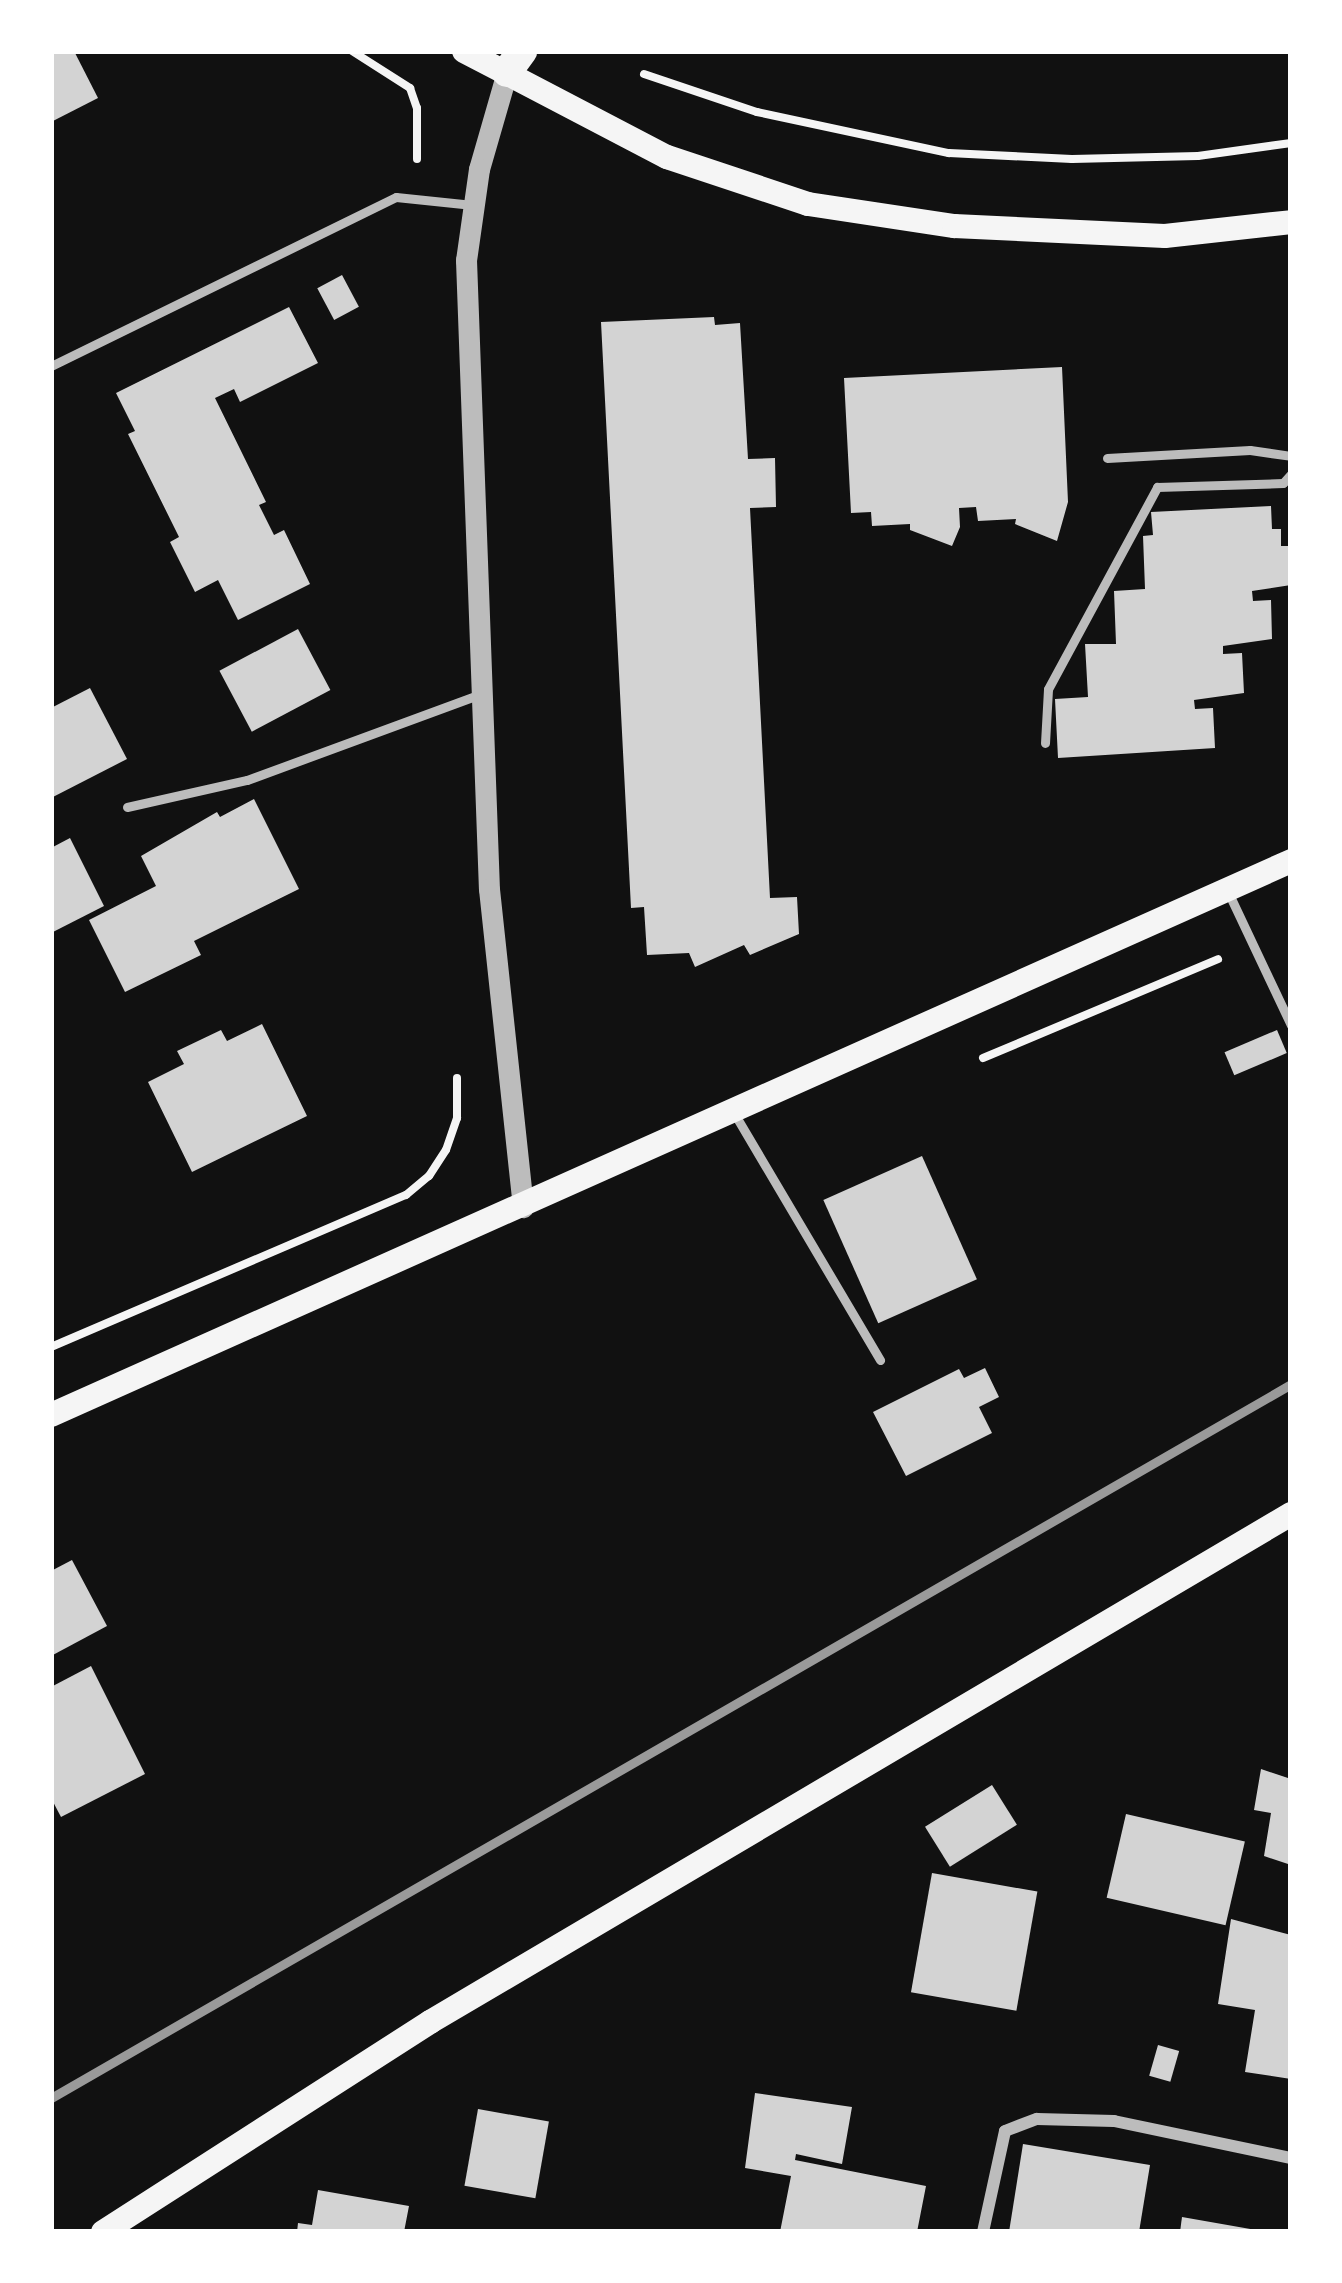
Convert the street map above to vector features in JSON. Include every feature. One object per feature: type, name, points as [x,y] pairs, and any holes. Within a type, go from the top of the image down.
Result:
[{"type":"main road","points":[[464,51],[514,62],[667,157],[808,204],[954,226],[1165,236],[1291,222]]},
{"type":"main road","points":[[51,1415],[1291,861]]},
{"type":"main road","points":[[103,2232],[430,2022],[1291,1514]]},
{"type":"street","points":[[514,62],[473,205],[466,260],[489,889],[523,1208]]},
{"type":"street","points":[[983,2232],[1005,2132],[1037,2119],[1114,2121],[1291,2158]]},
{"type":"lane","points":[[51,366],[396,197],[473,205]]},
{"type":"lane","points":[[1107,458],[1250,450],[1291,456]]},
{"type":"lane","points":[[1045,743],[1048,689],[1156,487],[1282,483],[1291,474]]},
{"type":"lane","points":[[127,807],[247,780],[482,694]]},
{"type":"lane","points":[[1227,890],[1291,1025]]},
{"type":"lane","points":[[734,1112],[880,1360]]},
{"type":"path","points":[[644,74],[757,112],[949,153],[1072,159],[1198,156],[1291,143]]},
{"type":"building","points":[[51,51],[74,51],[98,98],[51,122]]},
{"type":"building","points":[[342,275],[359,307],[334,320],[317,288]]},
{"type":"building","points":[[289,307],[318,363],[240,402],[234,389],[215,398],[266,502],[259,505],[274,535],[284,530],[310,584],[238,620],[218,580],[195,592],[170,542],[179,537],[128,434],[135,431],[116,393]]},
{"type":"building","points":[[714,317],[715,325],[740,323],[748,459],[775,458],[776,507],[750,508],[770,898],[797,897],[799,934],[750,955],[744,945],[695,967],[689,953],[647,955],[644,907],[631,908],[601,322]]},
{"type":"building","points":[[1062,367],[1068,502],[1057,541],[1015,524],[1016,519],[978,521],[976,507],[959,508],[960,527],[952,546],[910,530],[910,524],[872,526],[871,512],[851,513],[844,378]]},
{"type":"building","points":[[1271,506],[1272,529],[1281,529],[1281,546],[1291,546],[1291,585],[1252,591],[1253,601],[1271,600],[1272,639],[1223,646],[1223,654],[1242,653],[1244,693],[1194,700],[1195,709],[1213,708],[1215,748],[1058,758],[1055,699],[1088,697],[1085,644],[1116,644],[1114,591],[1145,589],[1143,536],[1153,535],[1151,512]]},
{"type":"building","points":[[298,629],[330,690],[252,732],[219,671]]},
{"type":"building","points":[[90,688],[127,759],[51,798],[51,708]]},
{"type":"building","points":[[254,799],[299,889],[194,941],[201,955],[125,992],[89,920],[156,886],[141,856],[217,812],[220,817]]},
{"type":"building","points":[[70,838],[104,906],[51,933],[51,848]]},
{"type":"building","points":[[262,1024],[307,1116],[192,1172],[148,1082],[184,1064],[177,1051],[221,1030],[227,1041]]},
{"type":"building","points":[[1277,1030],[1287,1053],[1234,1075],[1225,1052]]},
{"type":"building","points":[[922,1156],[977,1279],[878,1323],[823,1200]]},
{"type":"building","points":[[985,1368],[999,1397],[979,1407],[992,1433],[906,1476],[873,1412],[959,1369],[964,1378]]},
{"type":"building","points":[[72,1560],[107,1626],[51,1656],[51,1571]]},
{"type":"building","points":[[91,1666],[145,1774],[61,1817],[51,1798],[51,1687]]},
{"type":"building","points":[[1261,1769],[1291,1779],[1291,1865],[1264,1856],[1271,1813],[1254,1810]]},
{"type":"building","points":[[992,1785],[1017,1825],[950,1867],[925,1827]]},
{"type":"building","points":[[1126,1814],[1245,1841],[1226,1925],[1107,1898]]},
{"type":"building","points":[[932,1873],[1037,1892],[1016,2011],[911,1992]]},
{"type":"building","points":[[1231,1919],[1291,1935],[1291,2079],[1245,2072],[1255,2010],[1218,2004]]},
{"type":"building","points":[[1158,2045],[1179,2051],[1170,2082],[1149,2076]]},
{"type":"building","points":[[755,2093],[852,2107],[842,2164],[796,2154],[795,2160],[926,2186],[917,2232],[780,2232],[791,2176],[745,2168]]},
{"type":"building","points":[[478,2109],[549,2122],[535,2198],[464,2186]]},
{"type":"building","points":[[1023,2144],[1150,2165],[1139,2232],[1009,2232]]},
{"type":"building","points":[[318,2190],[409,2206],[404,2232],[297,2232],[298,2223],[312,2225]]},
{"type":"building","points":[[1182,2217],[1256,2230],[1256,2232],[1180,2232]]},
{"type":"railway","points":[[51,2098],[1291,1384]]}]
